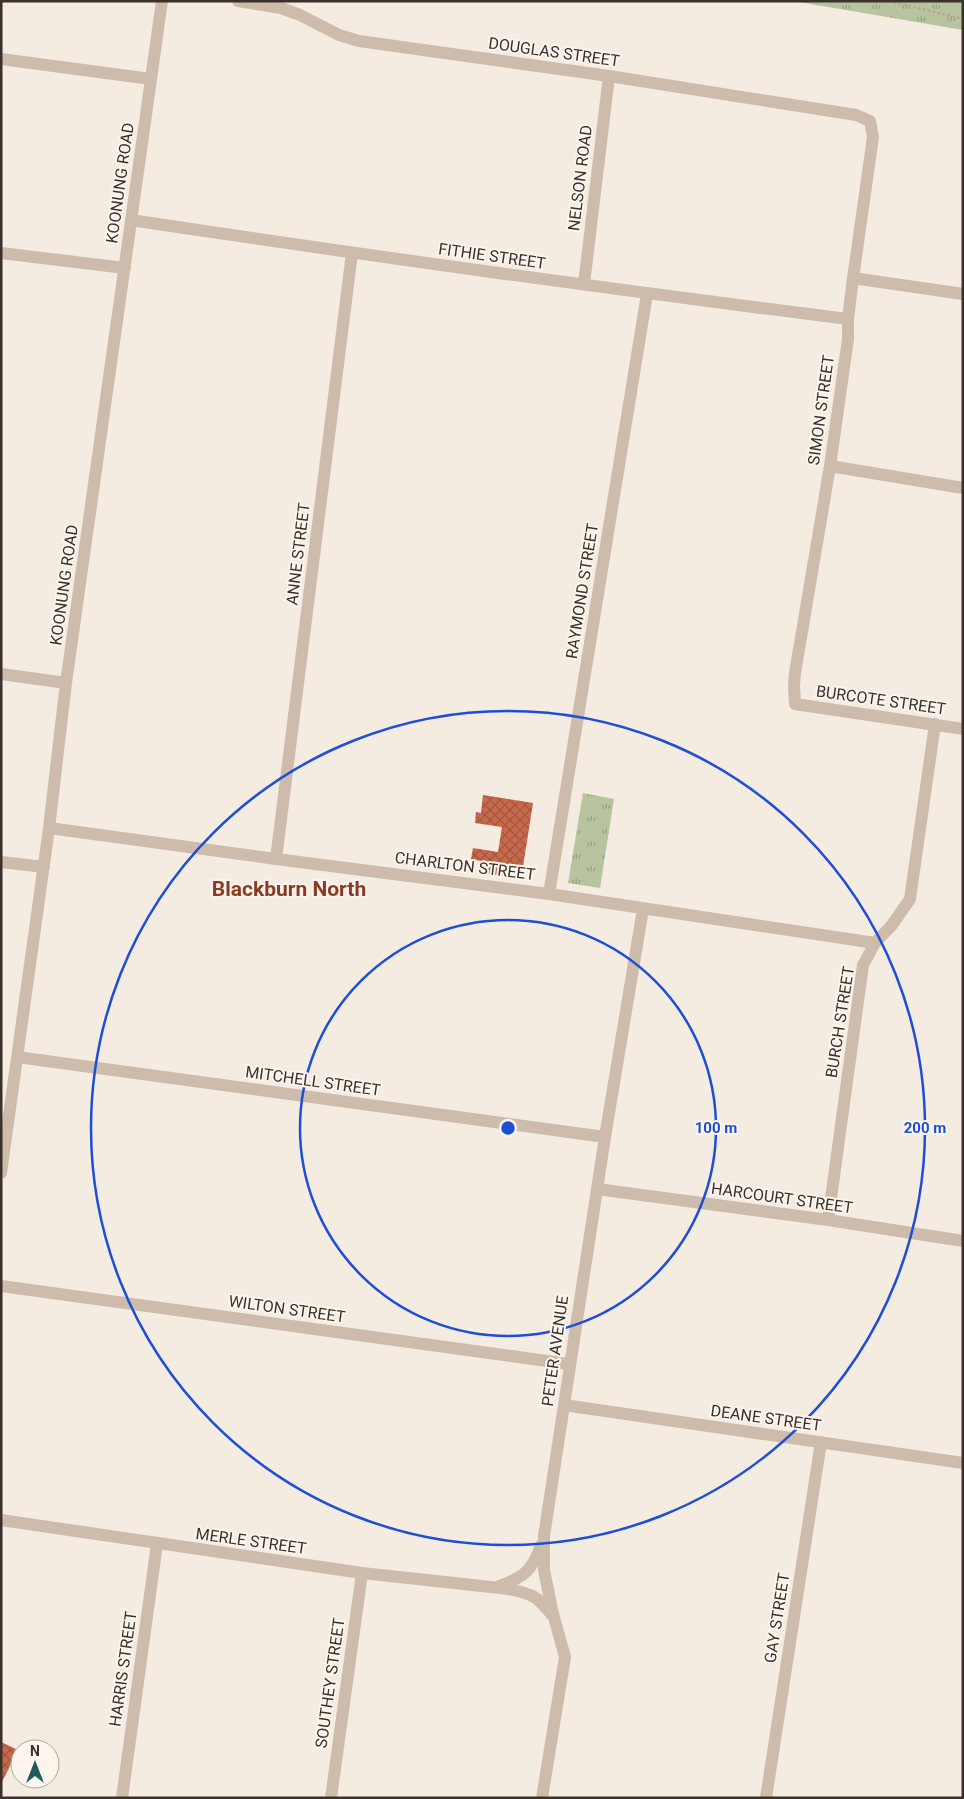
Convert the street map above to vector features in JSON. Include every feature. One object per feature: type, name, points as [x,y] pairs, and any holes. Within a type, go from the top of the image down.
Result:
[{"type":"street","name":"KOONUNG ROAD","points":[[1,1173],[44,867],[66,683],[162,1]]},
{"type":"street","name":"DOUGLAS STREET","points":[[238,1],[281,8],[300,15],[338,35],[359,40],[609,76],[856,115],[870,121]]},
{"type":"street","points":[[1,59],[151,79]]},
{"type":"street","name":"NELSON ROAD","points":[[584,284],[609,76]]},
{"type":"street","name":"SIMON STREET","points":[[795,704],[795,672],[830,466],[848,339],[848,319],[853,278],[873,137],[870,121]]},
{"type":"street","name":"FITHIE STREET","points":[[131,220],[352,254],[848,319]]},
{"type":"street","points":[[1,252],[124,268]]},
{"type":"street","name":"ANNE STREET","points":[[276,859],[352,254]]},
{"type":"street","points":[[853,278],[963,294]]},
{"type":"street","name":"RAYMOND STREET","points":[[549,894],[647,294]]},
{"type":"street","points":[[830,466],[963,488]]},
{"type":"street","points":[[1,674],[66,683]]},
{"type":"street","name":"BURCOTE STREET","points":[[795,704],[963,728]]},
{"type":"street","name":"BURCH STREET","points":[[828,1220],[864,964],[875,943],[892,925],[910,899],[935,724]]},
{"type":"street","name":"CHARLTON STREET","points":[[49,828],[549,894],[875,943]]},
{"type":"street","points":[[1,862],[44,867]]},
{"type":"street","name":"PETER AVENUE","points":[[542,1798],[564,1657],[544,1570],[544,1536],[604,1137],[643,909]]},
{"type":"street","name":"MITCHELL STREET","points":[[17,1056],[604,1137]]},
{"type":"street","name":"HARCOURT STREET","points":[[597,1189],[828,1220],[963,1241]]},
{"type":"street","name":"WILTON STREET","points":[[1,1286],[569,1364]]},
{"type":"street","name":"DEANE STREET","points":[[564,1405],[963,1463]]},
{"type":"street","name":"GAY STREET","points":[[766,1798],[820,1442]]},
{"type":"street","name":"MERLE STREET","points":[[1,1520],[362,1573],[497,1587],[526,1592],[539,1599],[554,1618]]},
{"type":"street","name":"MERLE STREET","points":[[497,1587],[518,1580],[531,1567],[544,1536]]},
{"type":"street","name":"HARRIS STREET","points":[[122,1798],[157,1544]]},
{"type":"street","name":"SOUTHEY STREET","points":[[331,1798],[362,1573]]},
{"type":"path","points":[[889,1],[963,20]]},
{"type":"green space","points":[[793,1],[963,1],[963,30]]},
{"type":"green space","points":[[583,793],[614,799],[600,888],[568,883]]},
{"type":"building","points":[[483,795],[533,803],[522,873],[516,878],[485,873],[487,862],[471,859],[473,848],[498,852],[502,827],[475,823],[476,812],[481,813]]},
{"type":"building","points":[[1,1742],[10,1746],[10,1766],[1,1784]]},
{"type":"district","name":"Blackburn North","points":[[289,889]]}]
